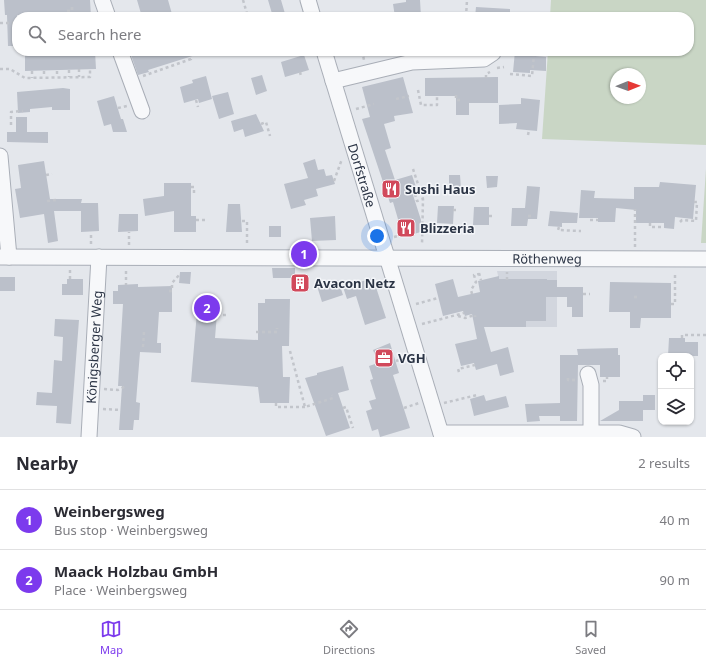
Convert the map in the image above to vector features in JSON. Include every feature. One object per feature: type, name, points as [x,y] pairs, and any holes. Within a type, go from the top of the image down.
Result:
[{"type":"street","points":[[102,0],[106,12]]},
{"type":"street","points":[[308,0],[312,12]]},
{"type":"street","points":[[122,56],[142,111]]},
{"type":"street","name":"Dorfstraße","points":[[326,56],[442,435]]},
{"type":"street","points":[[333,81],[412,62],[484,59],[488,56]]},
{"type":"street","points":[[0,156],[4,257]]},
{"type":"street","name":"Röthenweg","points":[[4,257],[706,258]]},
{"type":"street","name":"Königsberger Weg","points":[[89,437],[99,257]]},
{"type":"street","points":[[588,374],[591,385],[591,433]]},
{"type":"street","points":[[442,435],[619,433],[633,437]]},
{"type":"path","points":[[243,0],[245,12]]},
{"type":"path","points":[[466,0],[466,12]]},
{"type":"path","points":[[67,12],[72,11],[72,6]]},
{"type":"path","points":[[0,23],[12,23]]},
{"type":"path","points":[[510,74],[532,76],[534,56]]},
{"type":"path","points":[[131,80],[162,67],[191,59],[191,57]]},
{"type":"path","points":[[0,69],[10,69],[25,78],[44,78],[90,77],[90,69]]},
{"type":"path","points":[[79,69],[79,77]]},
{"type":"path","points":[[69,70],[69,77]]},
{"type":"path","points":[[32,71],[32,78]]},
{"type":"path","points":[[44,71],[44,78]]},
{"type":"path","points":[[57,71],[57,77]]},
{"type":"path","points":[[300,72],[301,76]]},
{"type":"path","points":[[418,90],[421,105],[437,104],[437,96]]},
{"type":"path","points":[[456,95],[456,100],[462,100]]},
{"type":"path","points":[[396,99],[409,96]]},
{"type":"path","points":[[196,100],[198,106]]},
{"type":"path","points":[[343,112],[374,104]]},
{"type":"path","points":[[11,125],[11,112],[23,111]]},
{"type":"path","points":[[261,124],[266,122],[270,136]]},
{"type":"path","points":[[528,135],[529,130]]},
{"type":"path","points":[[334,181],[342,159]]},
{"type":"path","points":[[413,169],[423,199],[422,258]]},
{"type":"path","points":[[46,175],[52,174]]},
{"type":"path","points":[[191,187],[194,187],[194,196]]},
{"type":"path","points":[[415,194],[418,201],[423,199]]},
{"type":"path","points":[[47,201],[56,200]]},
{"type":"path","points":[[680,222],[682,220],[696,221],[698,202],[694,202]]},
{"type":"path","points":[[453,210],[459,210]]},
{"type":"path","points":[[635,210],[635,258]]},
{"type":"path","points":[[528,216],[534,216]]},
{"type":"path","points":[[196,220],[205,220]]},
{"type":"path","points":[[590,220],[598,220]]},
{"type":"path","points":[[242,221],[247,221],[247,258]]},
{"type":"path","points":[[650,223],[650,227],[661,227]]},
{"type":"path","points":[[559,227],[558,230],[582,231]]},
{"type":"path","points":[[671,304],[674,304],[673,290],[675,258]]},
{"type":"path","points":[[169,291],[172,291],[172,283],[180,274]]},
{"type":"path","points":[[472,294],[471,290],[476,282],[474,275],[480,274]]},
{"type":"path","points":[[583,294],[590,294]]},
{"type":"path","points":[[403,307],[438,298]]},
{"type":"path","points":[[409,328],[464,313]]},
{"type":"path","points":[[217,315],[228,316]]},
{"type":"path","points":[[457,315],[465,318],[474,315],[475,317]]},
{"type":"path","points":[[256,332],[278,332],[277,328]]},
{"type":"path","points":[[143,347],[144,332]]},
{"type":"path","points":[[682,338],[682,335],[706,335]]},
{"type":"path","points":[[290,350],[305,407]]},
{"type":"path","points":[[459,372],[458,369],[475,365]]},
{"type":"path","points":[[92,389],[118,390],[126,386]]},
{"type":"path","points":[[276,403],[276,407],[305,407],[333,398],[332,395]]},
{"type":"path","points":[[433,406],[477,395],[477,397]]},
{"type":"path","points":[[343,408],[346,407],[349,421],[353,428]]},
{"type":"shaded area","points":[[497,271],[557,271],[557,327],[509,327]]},
{"type":"green space","points":[[551,0],[706,0],[706,145],[542,139],[548,56],[694,56],[694,12],[550,12]]},
{"type":"green space","points":[[706,169],[706,243],[701,243]]},
{"type":"building","points":[[4,0],[90,0],[91,12],[12,12],[12,46],[8,46],[7,15],[5,15]]},
{"type":"building","points":[[137,0],[168,0],[171,12],[141,12]]},
{"type":"building","points":[[268,0],[281,0],[285,12],[272,12]]},
{"type":"building","points":[[406,0],[420,0],[421,12],[394,12],[393,4],[406,2]]},
{"type":"building","points":[[476,7],[510,9],[510,12],[476,12]]},
{"type":"building","points":[[25,56],[95,56],[96,69],[25,71]]},
{"type":"building","points":[[131,56],[192,56],[148,70],[149,72],[138,75]]},
{"type":"building","points":[[304,56],[309,70],[285,77],[281,62]]},
{"type":"building","points":[[515,56],[546,57],[546,71],[530,70],[530,73],[513,72]]},
{"type":"building","points":[[262,75],[267,91],[256,95],[251,78]]},
{"type":"building","points":[[206,76],[212,99],[199,103],[198,99],[184,103],[180,87],[193,83],[192,80]]},
{"type":"building","points":[[403,77],[413,113],[394,116],[395,121],[384,124],[391,148],[385,150],[395,180],[412,175],[418,193],[413,195],[421,220],[421,232],[406,236],[405,232],[402,233],[393,202],[390,203],[362,119],[370,117],[362,87]]},
{"type":"building","points":[[498,77],[498,103],[469,103],[469,115],[456,115],[456,96],[425,96],[425,78]]},
{"type":"building","points":[[63,88],[70,89],[70,110],[52,110],[52,107],[30,109],[30,112],[18,113],[17,92]]},
{"type":"building","points":[[228,92],[234,114],[219,119],[212,96]]},
{"type":"building","points":[[114,96],[121,119],[123,119],[127,132],[113,132],[111,124],[104,126],[97,101]]},
{"type":"building","points":[[521,98],[540,100],[537,131],[516,129],[517,123],[499,124],[499,105],[521,104]]},
{"type":"building","points":[[256,114],[264,131],[245,137],[243,129],[234,132],[231,121]]},
{"type":"building","points":[[16,117],[27,117],[27,132],[48,132],[48,143],[7,142],[7,132],[16,132]]},
{"type":"building","points":[[315,159],[318,170],[324,169],[326,176],[332,175],[335,184],[316,189],[318,196],[304,200],[306,205],[291,209],[284,184],[308,178],[303,163]]},
{"type":"building","points":[[44,161],[50,199],[82,199],[81,203],[98,203],[99,231],[81,232],[81,211],[54,211],[58,241],[48,243],[44,214],[20,218],[15,189],[21,188],[18,165]]},
{"type":"building","points":[[449,175],[460,175],[461,188],[449,188]]},
{"type":"building","points":[[486,176],[498,176],[497,187],[487,188]]},
{"type":"building","points":[[660,182],[696,185],[693,219],[675,217],[674,229],[664,228],[664,223],[636,223],[636,210],[616,208],[615,222],[598,222],[598,218],[579,218],[581,190],[595,191],[594,198],[634,199],[634,187],[659,187]]},
{"type":"building","points":[[164,183],[191,183],[191,216],[196,216],[196,232],[174,232],[174,211],[145,216],[143,199],[164,196]]},
{"type":"building","points":[[527,186],[540,187],[537,219],[528,219],[527,226],[511,226],[512,208],[525,208]]},
{"type":"building","points":[[228,204],[240,204],[242,232],[226,232]]},
{"type":"building","points":[[438,206],[454,206],[453,224],[437,223]]},
{"type":"building","points":[[474,207],[489,207],[489,225],[473,225]]},
{"type":"building","points":[[550,211],[578,213],[577,223],[562,223],[562,227],[548,226]]},
{"type":"building","points":[[119,214],[138,214],[138,231],[118,232]]},
{"type":"building","points":[[335,216],[336,240],[312,241],[310,218]]},
{"type":"building","points":[[269,226],[281,226],[281,237],[269,237]]},
{"type":"building","points":[[272,268],[295,268],[295,278],[273,278]]},
{"type":"building","points":[[180,272],[191,272],[190,284],[179,283]]},
{"type":"building","points":[[499,276],[499,279],[557,280],[557,287],[583,287],[583,317],[572,317],[572,307],[567,307],[567,297],[546,297],[546,321],[526,321],[526,327],[484,327],[491,352],[508,347],[514,372],[500,376],[497,364],[476,370],[474,363],[461,366],[455,344],[477,339],[472,314],[465,316],[463,311],[443,316],[435,284],[453,279],[458,297],[480,292],[478,281]]},
{"type":"building","points":[[0,277],[15,277],[15,291],[0,291]]},
{"type":"building","points":[[373,278],[386,318],[365,325],[356,296],[347,299],[343,287]]},
{"type":"building","points":[[67,279],[83,279],[83,295],[62,295],[62,284],[67,284]]},
{"type":"building","points":[[338,280],[343,295],[322,302],[317,286]]},
{"type":"building","points":[[610,282],[671,283],[671,318],[641,318],[640,328],[630,328],[630,312],[609,312]]},
{"type":"building","points":[[138,284],[138,287],[172,286],[172,312],[159,312],[157,343],[161,343],[161,353],[140,352],[136,402],[140,403],[139,420],[134,420],[133,430],[119,430],[122,386],[118,386],[123,304],[113,304],[113,291],[118,291],[118,285]]},
{"type":"building","points":[[265,299],[290,299],[289,346],[282,346],[283,377],[290,377],[289,403],[260,403],[258,387],[191,382],[198,300],[218,301],[215,338],[258,340],[258,303],[265,303]]},
{"type":"building","points":[[55,319],[79,320],[71,424],[56,423],[57,406],[36,405],[37,392],[52,393],[54,360],[62,361],[63,337],[54,336]]},
{"type":"building","points":[[669,338],[685,338],[685,342],[698,342],[698,356],[694,356],[694,353],[668,353]]},
{"type":"building","points":[[390,343],[399,373],[393,375],[410,428],[380,437],[378,429],[372,431],[366,411],[372,409],[369,401],[376,399],[370,380],[373,379],[369,366],[378,363],[373,350]]},
{"type":"building","points":[[618,348],[618,355],[620,355],[620,377],[600,377],[600,365],[578,365],[577,421],[560,421],[560,416],[539,416],[540,421],[527,422],[525,404],[560,403],[560,355],[578,355],[577,349]]},
{"type":"building","points":[[343,366],[349,390],[338,393],[350,428],[326,436],[305,378]]},
{"type":"building","points":[[484,395],[486,401],[506,396],[509,407],[474,416],[470,399]]},
{"type":"building","points":[[643,395],[655,395],[655,410],[643,410]]},
{"type":"building","points":[[619,401],[643,401],[643,421],[600,421],[619,410]]},
{"type":"place","name":"Sushi Haus","points":[[391,189]]},
{"type":"place","name":"Blizzeria","points":[[406,228]]},
{"type":"place","name":"Weinbergsweg","points":[[304,254]]},
{"type":"place","name":"Avacon Netz","points":[[300,283]]},
{"type":"place","name":"Maack Holzbau GmbH","points":[[207,308]]},
{"type":"place","name":"VGH","points":[[384,358]]}]
